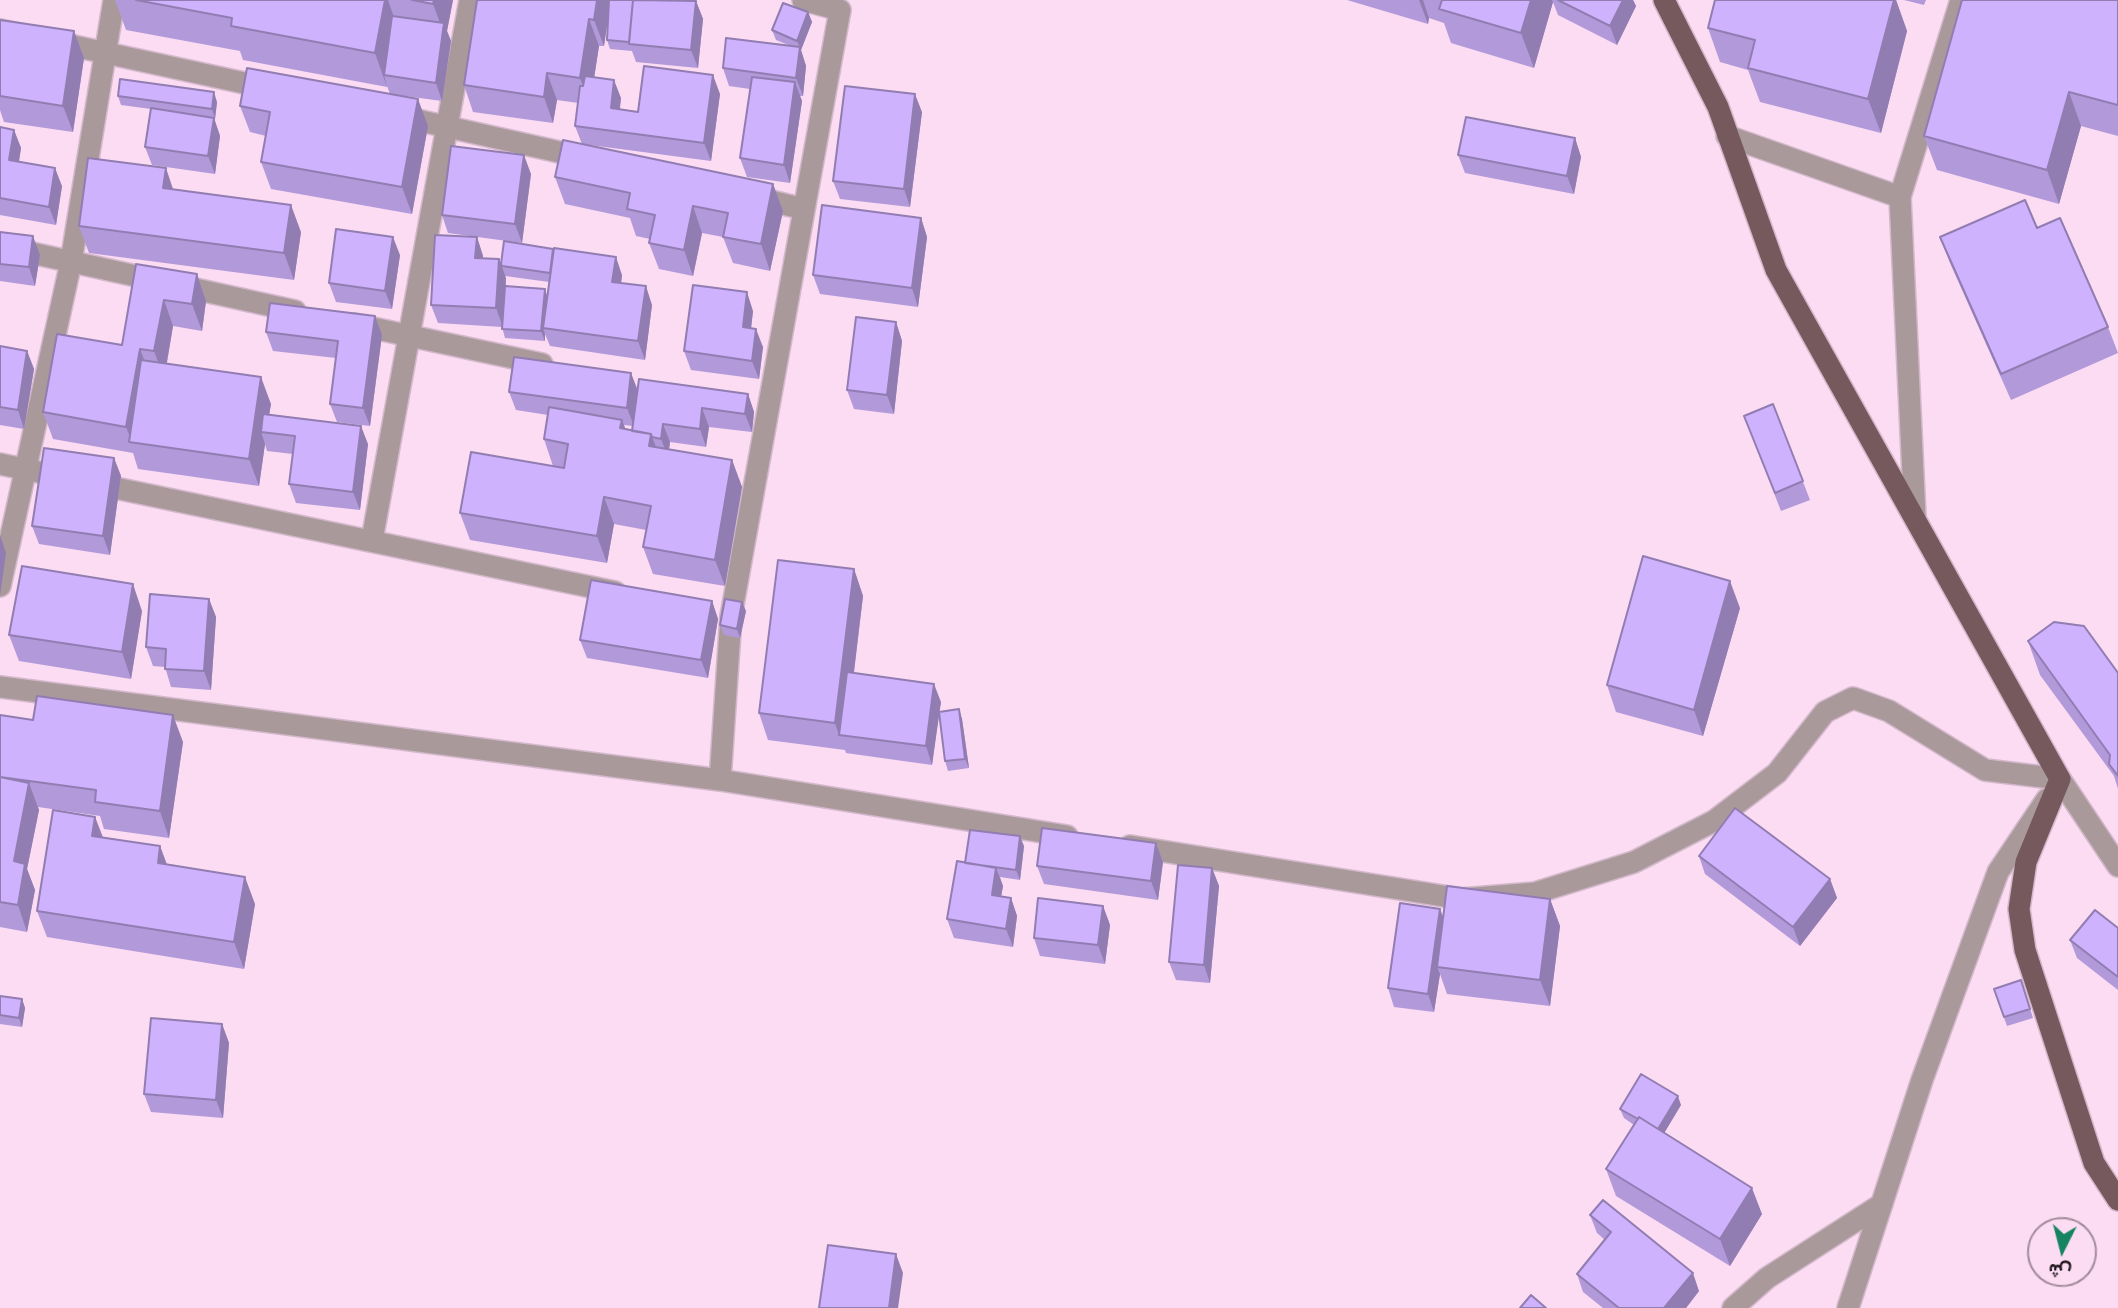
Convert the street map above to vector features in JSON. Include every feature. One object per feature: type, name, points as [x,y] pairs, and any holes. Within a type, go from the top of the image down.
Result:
[{"type":"main road","points":[[1664,0],[1718,107],[1776,270],[2060,779],[2026,862],[2020,909],[2025,950],[2094,1163],[2118,1200]]},
{"type":"street","points":[[0,586],[71,262],[114,0]]},
{"type":"street","points":[[372,540],[470,0]]},
{"type":"street","points":[[720,780],[731,617],[760,409],[804,209],[840,10],[803,0]]},
{"type":"street","points":[[1915,517],[1900,197],[1961,0]]},
{"type":"street","points":[[0,30],[298,94]]},
{"type":"street","points":[[379,112],[606,163]]},
{"type":"street","points":[[1727,136],[1900,197]]},
{"type":"street","points":[[738,193],[804,209]]},
{"type":"street","points":[[0,246],[568,369]]},
{"type":"street","points":[[0,464],[638,597]]},
{"type":"street","points":[[705,611],[731,617]]},
{"type":"street","points":[[0,687],[720,780],[1462,899],[1535,893],[1634,862],[1714,821],[1777,773],[1825,712],[1853,698],[1889,711],[1985,770],[2060,779],[2118,866]]},
{"type":"street","points":[[1847,1308],[1922,1080],[1998,872],[2060,779]]},
{"type":"street","points":[[1733,1308],[1767,1278],[1882,1204]]},
{"type":"building","points":[[136,0],[385,0],[375,53],[231,26],[232,18]]},
{"type":"building","points":[[412,0],[434,0],[433,4]]},
{"type":"building","points":[[477,0],[597,0],[594,20],[589,19],[580,78],[547,73],[544,97],[464,85]]},
{"type":"building","points":[[609,0],[633,0],[629,42],[607,40]]},
{"type":"building","points":[[633,0],[696,1],[691,50],[629,44]]},
{"type":"building","points":[[1442,0],[1531,0],[1521,33],[1439,9]]},
{"type":"building","points":[[1558,0],[1623,0],[1610,26]]},
{"type":"building","points":[[1715,0],[1894,0],[1868,99],[1748,68],[1755,40],[1708,28]]},
{"type":"building","points":[[1962,0],[2118,0],[2118,105],[2069,92],[2047,170],[1924,136]]},
{"type":"building","points":[[783,3],[808,12],[797,41],[772,30]]},
{"type":"building","points":[[392,16],[444,23],[436,83],[384,75]]},
{"type":"building","points":[[0,20],[74,31],[63,106],[0,96]]},
{"type":"building","points":[[726,38],[800,47],[796,78],[723,68]]},
{"type":"building","points":[[644,66],[713,75],[704,143],[575,126],[580,86],[583,86],[585,76],[614,80],[611,108],[638,112]]},
{"type":"building","points":[[247,68],[418,99],[402,187],[261,162],[270,112],[240,106]]},
{"type":"building","points":[[752,77],[795,82],[784,165],[740,158]]},
{"type":"building","points":[[120,79],[214,92],[212,109],[118,96]]},
{"type":"building","points":[[845,86],[915,94],[904,189],[833,181]]},
{"type":"building","points":[[151,108],[214,118],[208,156],[145,147]]},
{"type":"building","points":[[1466,117],[1575,138],[1567,176],[1458,155]]},
{"type":"building","points":[[0,127],[14,130],[9,160],[55,168],[49,207],[0,198]]},
{"type":"building","points":[[563,140],[773,184],[761,244],[723,237],[728,213],[693,206],[684,250],[649,243],[655,215],[627,209],[630,193],[555,177]]},
{"type":"building","points":[[451,146],[524,155],[515,224],[442,215]]},
{"type":"building","points":[[88,158],[166,168],[163,188],[291,205],[284,253],[79,226]]},
{"type":"building","points":[[2025,200],[2037,228],[2060,218],[2108,327],[2001,374],[1940,237]]},
{"type":"building","points":[[822,205],[921,218],[912,288],[813,275]]},
{"type":"building","points":[[336,229],[393,237],[385,291],[329,283]]},
{"type":"building","points":[[0,232],[33,236],[29,267],[0,264]]},
{"type":"building","points":[[435,235],[477,237],[475,258],[499,259],[496,308],[431,305]]},
{"type":"building","points":[[504,241],[553,249],[550,273],[502,266]]},
{"type":"building","points":[[554,248],[616,257],[612,282],[646,286],[638,341],[543,328]]},
{"type":"building","points":[[136,264],[197,274],[192,304],[164,300],[154,351],[140,349],[126,427],[43,412],[57,334],[122,345]]},
{"type":"building","points":[[693,285],[747,292],[743,327],[756,329],[752,361],[684,351]]},
{"type":"building","points":[[505,286],[545,289],[541,331],[502,329]]},
{"type":"building","points":[[270,303],[375,316],[363,408],[330,404],[338,341],[266,332]]},
{"type":"building","points":[[856,317],[896,322],[887,395],[847,390]]},
{"type":"building","points":[[0,346],[27,351],[18,410],[0,407]]},
{"type":"building","points":[[514,357],[631,373],[627,408],[509,392]]},
{"type":"building","points":[[141,360],[261,377],[249,459],[129,442]]},
{"type":"building","points":[[639,379],[748,394],[745,414],[702,408],[700,429],[663,424],[661,439],[652,437],[651,434],[632,431]]},
{"type":"building","points":[[1773,404],[1803,481],[1775,493],[1744,416]]},
{"type":"building","points":[[549,407],[622,420],[620,428],[651,434],[649,446],[732,460],[715,560],[643,547],[651,506],[604,497],[597,536],[460,513],[471,452],[564,468],[568,444],[544,439]]},
{"type":"building","points":[[263,414],[361,426],[353,492],[289,484],[295,436],[261,432]]},
{"type":"building","points":[[44,448],[114,458],[103,536],[32,526]]},
{"type":"building","points":[[1643,556],[1730,581],[1694,710],[1607,685]]},
{"type":"building","points":[[778,560],[854,569],[835,723],[759,713]]},
{"type":"building","points":[[22,566],[133,584],[122,652],[9,635]]},
{"type":"building","points":[[591,580],[712,601],[701,660],[580,640]]},
{"type":"building","points":[[150,594],[209,599],[204,671],[165,669],[166,649],[146,647]]},
{"type":"building","points":[[725,599],[742,602],[737,629],[720,625]]},
{"type":"building","points":[[2054,622],[2084,626],[2118,673],[2118,776],[2109,764],[2110,755],[2028,641]]},
{"type":"building","points":[[847,672],[934,684],[926,746],[839,735]]},
{"type":"building","points":[[37,696],[173,715],[160,811],[95,802],[96,790],[0,777],[0,715],[33,720]]},
{"type":"building","points":[[959,709],[965,759],[945,761],[939,712]]},
{"type":"building","points":[[0,777],[29,783],[14,861],[25,864],[18,905],[0,902]]},
{"type":"building","points":[[1735,808],[1830,879],[1793,927],[1699,856]]},
{"type":"building","points":[[53,810],[95,817],[92,836],[160,846],[158,863],[245,877],[234,942],[37,911]]},
{"type":"building","points":[[1042,828],[1156,843],[1151,881],[1037,866]]},
{"type":"building","points":[[970,830],[1020,836],[1016,870],[965,863]]},
{"type":"building","points":[[957,861],[996,868],[992,895],[1011,898],[1006,929],[947,919]]},
{"type":"building","points":[[1178,865],[1212,868],[1204,965],[1169,962]]},
{"type":"building","points":[[1447,886],[1550,899],[1540,980],[1437,967]]},
{"type":"building","points":[[1038,898],[1103,906],[1098,945],[1034,938]]},
{"type":"building","points":[[1400,903],[1440,909],[1428,994],[1388,988]]},
{"type":"building","points":[[2095,910],[2118,928],[2118,977],[2070,940]]},
{"type":"building","points":[[2021,980],[2030,1009],[2004,1017],[1994,989]]},
{"type":"building","points":[[0,996],[22,999],[19,1018],[0,1015]]},
{"type":"building","points":[[151,1018],[222,1024],[216,1100],[144,1094]]},
{"type":"building","points":[[1641,1074],[1678,1096],[1658,1129],[1620,1109]]},
{"type":"building","points":[[1639,1117],[1752,1188],[1720,1239],[1606,1169]]},
{"type":"building","points":[[1603,1200],[1693,1273],[1664,1308],[1619,1308],[1577,1274],[1611,1232],[1590,1215]]},
{"type":"building","points":[[828,1245],[896,1254],[889,1308],[819,1308]]},
{"type":"building","points":[[1531,1295],[1546,1308],[1520,1308]]}]
